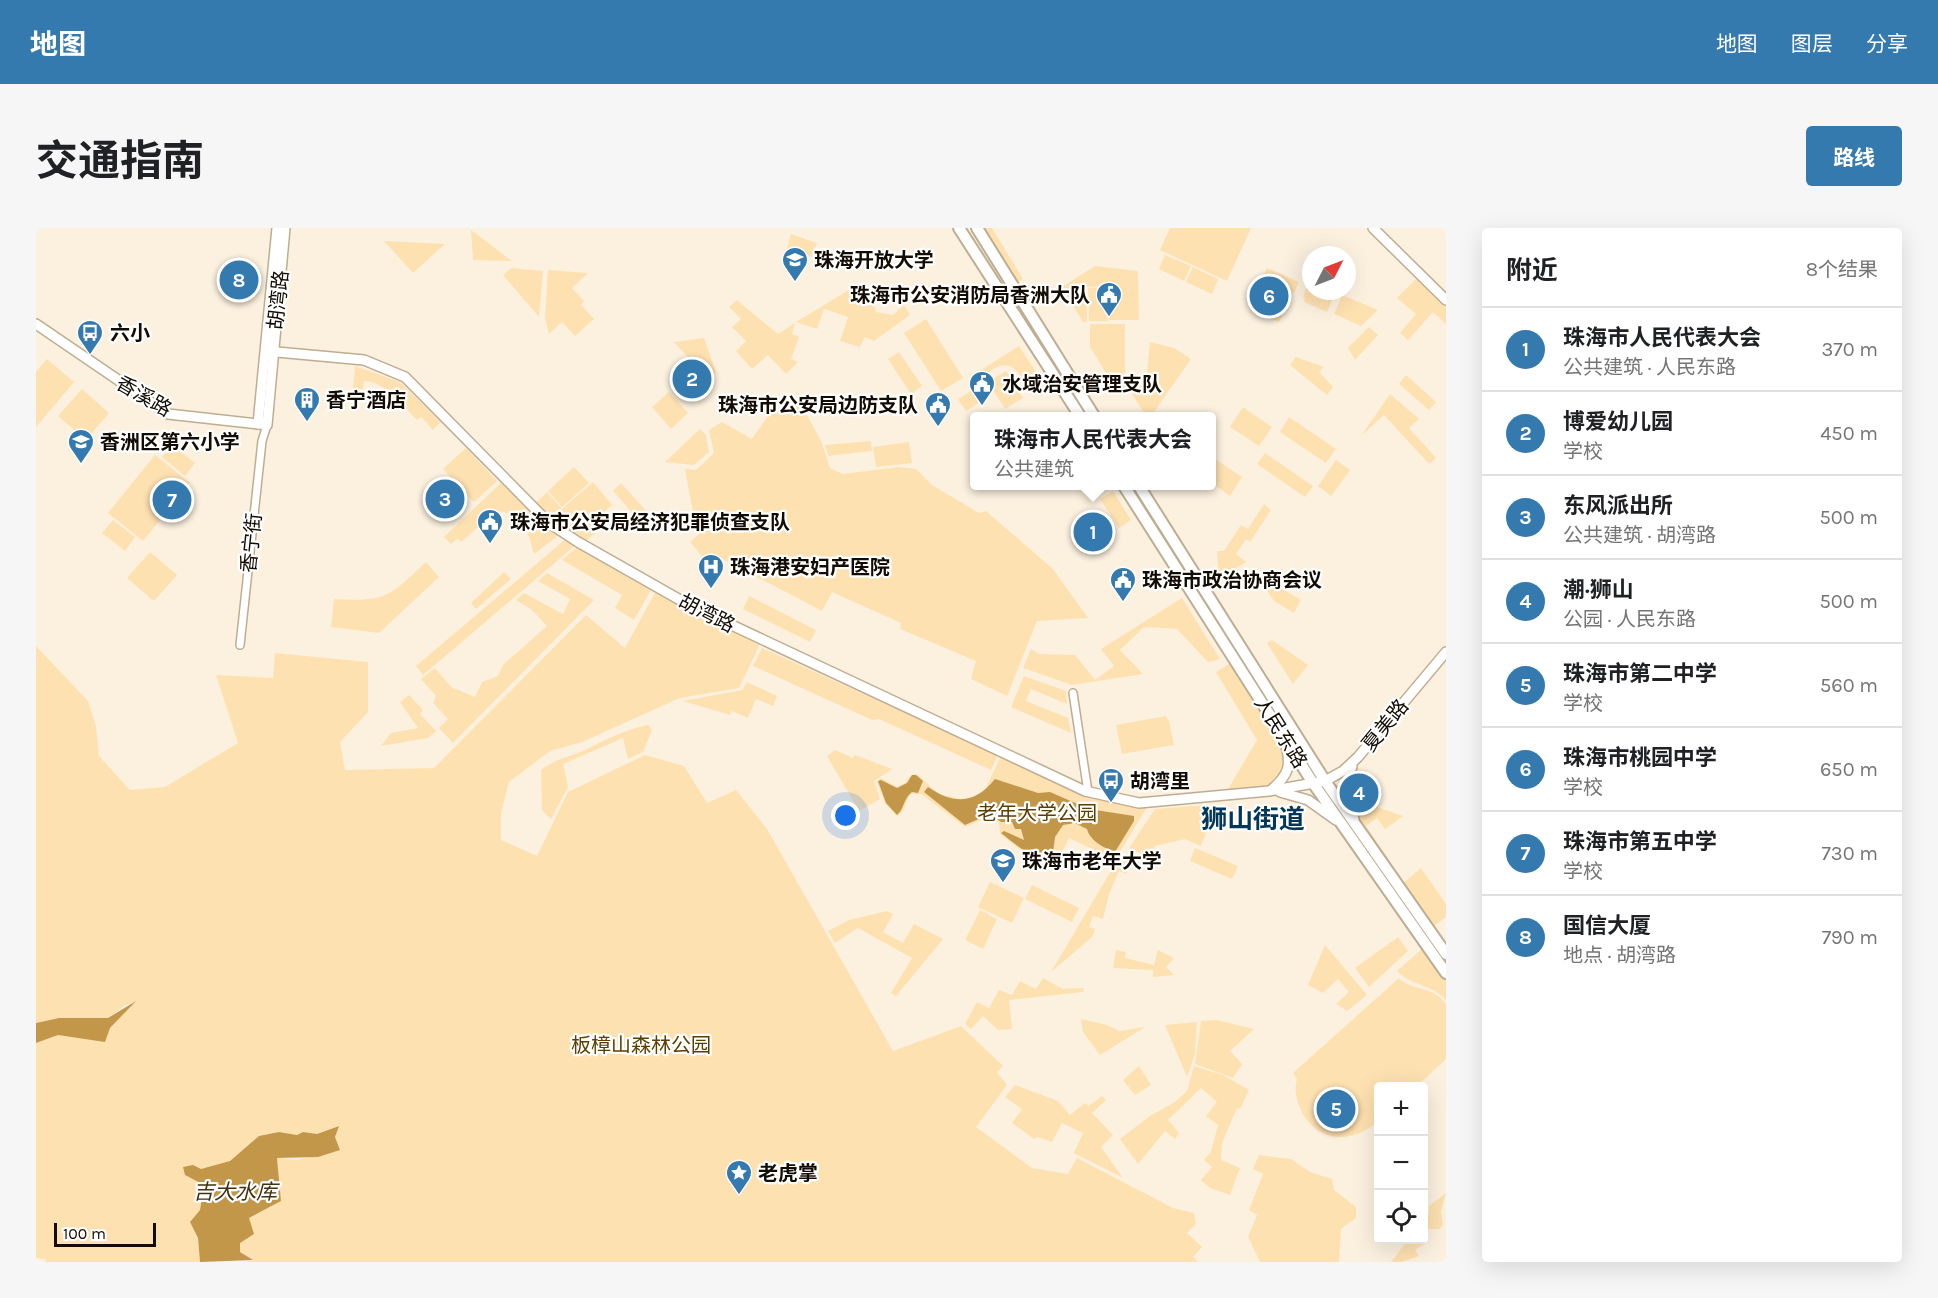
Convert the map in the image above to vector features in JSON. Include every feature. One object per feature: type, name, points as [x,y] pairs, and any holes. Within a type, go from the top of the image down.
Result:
[{"type":"main road","points":[[960,228],[1077,412]]},
{"type":"main road","points":[[977,228],[1092,412]]},
{"type":"main road","name":"人民东路","points":[[1127,490],[1313,783],[1446,973]]},
{"type":"main road","name":"人民东路","points":[[1142,490],[1325,781],[1446,954]]},
{"type":"street","name":"胡湾路","points":[[269,352],[277,228]]},
{"type":"street","name":"胡湾路","points":[[269,352],[285,228]]},
{"type":"street","points":[[1373,228],[1446,300]]},
{"type":"street","name":"香溪路","points":[[36,324],[168,414],[262,425]]},
{"type":"street","name":"胡湾路","points":[[269,352],[364,360],[405,377],[549,523],[578,542],[689,605],[1089,792],[1139,803],[1269,791],[1313,783]]},
{"type":"street","name":"香宁街","points":[[240,645],[262,441],[269,352]]},
{"type":"street","name":"夏美路","points":[[1313,783],[1325,781],[1343,771],[1358,757],[1446,652]]},
{"type":"street","points":[[1073,693],[1089,792]]},
{"type":"street","points":[[1269,791],[1282,781],[1289,770],[1289,759],[1278,726]]},
{"type":"street","points":[[1355,824],[1346,783],[1358,757]]},
{"type":"street","points":[[1269,791],[1294,794],[1308,800],[1342,826]]},
{"type":"green space","points":[[979,228],[992,228],[1023,279],[1014,285]]},
{"type":"green space","points":[[1170,228],[1251,228],[1227,281],[1160,250]]},
{"type":"green space","points":[[471,230],[512,261],[473,260]]},
{"type":"green space","points":[[791,234],[817,243],[812,257],[787,249]]},
{"type":"green space","points":[[384,241],[445,244],[413,273]]},
{"type":"green space","points":[[1165,255],[1191,266],[1184,281],[1159,269]]},
{"type":"green space","points":[[1095,266],[1138,271],[1139,320],[1109,320],[1108,286],[1087,287],[1087,322],[1083,322],[1062,287]]},
{"type":"green space","points":[[1193,267],[1218,279],[1212,294],[1186,282]]},
{"type":"green space","points":[[511,268],[543,271],[539,317],[503,275]]},
{"type":"green space","points":[[1267,268],[1299,282],[1294,293],[1274,285],[1269,297],[1286,305],[1279,322],[1249,308]]},
{"type":"green space","points":[[548,270],[588,273],[572,288],[584,301],[581,305],[594,319],[575,336],[562,322],[549,334],[545,318]]},
{"type":"green space","points":[[1418,277],[1446,304],[1446,324],[1433,312],[1408,340],[1400,333],[1416,314],[1397,298]]},
{"type":"green space","points":[[1107,287],[1108,321],[1089,321],[1088,288]]},
{"type":"green space","points":[[852,288],[853,294],[868,294],[873,297],[876,312],[893,315],[904,305],[910,315],[874,341],[865,337],[860,347],[840,341],[848,317],[824,309],[817,329],[796,322]]},
{"type":"green space","points":[[737,300],[778,334],[795,323],[792,334],[799,337],[791,359],[798,362],[786,374],[768,355],[752,369],[736,351],[746,341],[732,327],[741,319],[729,307]]},
{"type":"green space","points":[[1304,300],[1332,300],[1327,312],[1304,302]]},
{"type":"green space","points":[[1340,300],[1354,300],[1378,310],[1361,326],[1334,314]]},
{"type":"green space","points":[[926,319],[963,378],[941,391],[904,333]]},
{"type":"green space","points":[[1090,324],[1125,324],[1125,387],[1118,392],[1090,347]]},
{"type":"green space","points":[[1369,327],[1378,335],[1355,360],[1348,348]]},
{"type":"green space","points":[[704,338],[716,372],[708,379],[674,342]]},
{"type":"green space","points":[[1150,342],[1174,348],[1191,359],[1154,412],[1144,412],[1131,392],[1146,382]]},
{"type":"green space","points":[[1019,346],[1038,375],[1025,383],[1015,370],[1005,365],[981,377],[978,372]]},
{"type":"green space","points":[[899,352],[922,386],[911,394],[888,359]]},
{"type":"green space","points":[[1296,357],[1324,367],[1319,372],[1333,387],[1327,395],[1290,365]]},
{"type":"green space","points":[[47,359],[74,382],[36,427],[36,372]]},
{"type":"green space","points":[[355,366],[400,382],[441,422],[433,430],[421,417],[417,420],[387,390],[372,382],[364,381],[363,389],[353,389]]},
{"type":"green space","points":[[1006,371],[1023,398],[1005,409],[988,382]]},
{"type":"green space","points":[[1406,375],[1436,402],[1429,410],[1399,384]]},
{"type":"green space","points":[[984,383],[991,395],[966,411],[958,399]]},
{"type":"green space","points":[[82,389],[109,413],[86,440],[58,416]]},
{"type":"green space","points":[[669,392],[688,413],[671,429],[652,407]]},
{"type":"green space","points":[[1390,394],[1419,419],[1409,428],[1436,458],[1429,464],[1384,415],[1361,436]]},
{"type":"green space","points":[[801,404],[822,443],[830,468],[843,474],[899,467],[916,469],[932,485],[979,513],[986,511],[1053,569],[1088,618],[1037,621],[1007,696],[971,679],[976,661],[900,629],[901,623],[832,592],[822,611],[715,555],[707,562],[690,542],[706,528],[693,512],[685,469],[696,470],[714,453],[709,430],[722,422],[752,439],[772,410]]},
{"type":"green space","points":[[1243,407],[1272,427],[1259,446],[1230,427]]},
{"type":"green space","points":[[1289,417],[1336,449],[1326,463],[1280,432]]},
{"type":"green space","points":[[700,429],[706,435],[709,452],[694,465],[665,462]]},
{"type":"green space","points":[[871,441],[872,451],[828,456],[825,445]]},
{"type":"green space","points":[[909,442],[912,463],[876,467],[873,447]]},
{"type":"green space","points":[[172,445],[195,463],[185,476],[162,457]]},
{"type":"green space","points":[[466,448],[497,481],[474,502],[443,469]]},
{"type":"green space","points":[[1265,453],[1313,486],[1305,497],[1257,464]]},
{"type":"green space","points":[[155,455],[190,483],[143,541],[108,513]]},
{"type":"green space","points":[[1216,460],[1242,477],[1230,496],[1216,486]]},
{"type":"green space","points":[[1336,460],[1350,470],[1331,496],[1318,486]]},
{"type":"green space","points":[[574,467],[589,483],[562,507],[548,491]]},
{"type":"green space","points":[[593,482],[612,505],[597,518],[597,531],[583,544],[550,521],[534,505],[547,492],[562,509]]},
{"type":"green space","points":[[501,483],[546,528],[558,536],[534,554],[526,531],[518,519],[505,512],[496,511],[461,542],[458,538],[451,544],[444,537]]},
{"type":"green space","points":[[621,483],[647,512],[638,519],[613,491]]},
{"type":"green space","points":[[1113,491],[1131,520],[1119,528],[1100,499]]},
{"type":"green space","points":[[1264,504],[1271,510],[1250,542],[1246,539],[1236,554],[1246,562],[1219,578],[1217,551],[1224,551],[1241,525],[1248,529]]},
{"type":"green space","points":[[113,520],[135,537],[125,551],[102,533]]},
{"type":"green space","points":[[567,538],[577,544],[423,675],[416,666]]},
{"type":"green space","points":[[577,547],[651,590],[634,620],[615,608],[622,595],[562,560]]},
{"type":"green space","points":[[150,552],[177,575],[154,601],[127,578]]},
{"type":"green space","points":[[426,562],[439,577],[379,633],[331,627],[334,599],[365,599],[386,595]]},
{"type":"green space","points":[[504,572],[511,579],[476,609],[471,603]]},
{"type":"green space","points":[[547,573],[594,600],[453,743],[439,728],[448,719],[433,703],[436,696],[421,679],[435,668],[451,687],[475,697],[482,682],[498,676],[503,665],[547,626],[532,610],[516,600],[524,593],[563,614],[570,599],[538,581]]},
{"type":"green space","points":[[1269,581],[1301,600],[1294,613],[1274,601],[1265,587]]},
{"type":"green space","name":"板樟山森林公园","points":[[656,591],[760,644],[739,688],[680,698],[582,742],[550,751],[509,782],[501,813],[501,840],[537,856],[568,792],[645,755],[684,766],[707,803],[736,790],[767,829],[893,1051],[961,1026],[1003,1066],[997,1072],[1007,1085],[976,1127],[1032,1168],[1068,1174],[1077,1158],[1173,1208],[1194,1213],[1196,1224],[1187,1233],[1202,1247],[1193,1257],[1198,1262],[247,1262],[253,1260],[240,1252],[239,1242],[249,1218],[281,1201],[277,1158],[297,1160],[340,1150],[335,1137],[338,1126],[317,1134],[303,1132],[297,1135],[279,1132],[259,1136],[230,1161],[185,1175],[204,1184],[200,1210],[190,1222],[198,1238],[200,1262],[45,1262],[46,1259],[36,1258],[36,1043],[58,1035],[74,1036],[110,1028],[134,1002],[124,1006],[108,1018],[59,1018],[36,1023],[36,646],[88,701],[96,726],[99,756],[130,790],[165,787],[238,743],[216,675],[273,678],[275,653],[368,662],[368,712],[340,742],[345,770],[434,768],[586,615],[625,648]]},
{"type":"green space","points":[[749,596],[816,630],[810,642],[743,609]]},
{"type":"green space","points":[[1182,598],[1220,659],[1208,662],[1177,629],[1144,627],[1120,650],[1143,674],[1072,685],[1023,668],[1031,649],[1039,654],[1075,655],[1095,680],[1114,666],[1101,649]]},
{"type":"green space","points":[[1272,640],[1308,665],[1293,684],[1267,643]]},
{"type":"green space","points":[[762,648],[998,755],[991,770],[879,719],[872,720],[753,666]]},
{"type":"green space","points":[[1232,662],[1274,727],[1286,760],[1280,778],[1267,787],[1227,791],[1257,740],[1216,672]]},
{"type":"green space","points":[[1024,676],[1066,691],[1067,704],[1031,689],[1026,701],[1068,718],[1071,733],[1011,707]]},
{"type":"green space","points":[[747,682],[777,696],[773,706],[756,699],[748,718],[732,711],[730,715],[683,701],[742,690]]},
{"type":"green space","points":[[409,695],[423,710],[420,714],[436,731],[428,738],[381,746],[391,733],[418,728],[400,702]]},
{"type":"green space","points":[[1166,716],[1174,745],[1122,754],[1116,725]]},
{"type":"green space","points":[[648,725],[652,730],[643,752],[628,759],[623,738],[563,764],[568,787],[551,819],[542,810],[541,770],[615,736]]},
{"type":"green space","points":[[835,750],[853,758],[855,755],[892,769],[874,781],[880,799],[859,811],[827,756]]},
{"type":"green space","name":"老年大学公园","points":[[1002,754],[1085,792],[1149,804],[1115,860],[1069,838],[1056,865],[1031,858],[1000,834],[999,823],[990,816],[965,827],[921,794],[910,794],[903,811],[897,816],[885,803],[877,782],[881,778],[897,787],[905,783],[911,775],[917,774],[939,794],[960,799],[976,797],[984,792]]},
{"type":"green space","points":[[1355,766],[1373,780],[1365,803],[1403,816],[1385,829],[1377,818],[1366,826],[1389,860],[1385,864],[1356,818],[1351,794]]},
{"type":"green space","points":[[1207,805],[1208,828],[1201,846],[1185,839],[1155,846],[1150,858],[1129,848],[1155,809]]},
{"type":"green space","points":[[1195,848],[1238,866],[1232,879],[1190,861]]},
{"type":"green space","points":[[1121,854],[1132,859],[1126,874],[1119,871],[1109,894],[1103,919],[1093,916],[1089,927],[1095,929],[1092,937],[1051,972]]},
{"type":"green space","points":[[1421,868],[1446,904],[1446,917],[1430,929],[1400,886]]},
{"type":"green space","points":[[990,882],[1024,898],[1012,923],[978,907]]},
{"type":"green space","points":[[1032,885],[1079,908],[1072,922],[1025,899]]},
{"type":"green space","points":[[980,910],[997,919],[983,949],[965,940]]},
{"type":"green space","points":[[887,911],[893,914],[883,932],[903,943],[914,924],[943,939],[896,996],[891,993],[912,958],[858,928],[835,943],[828,931],[849,920]]},
{"type":"green space","points":[[1398,937],[1408,951],[1369,987],[1355,968]]},
{"type":"green space","points":[[1325,945],[1367,995],[1347,1011],[1336,1004],[1349,992],[1338,979],[1323,993],[1308,985]]},
{"type":"green space","points":[[1422,949],[1446,976],[1446,1000],[1397,971]]},
{"type":"green space","points":[[1116,950],[1126,952],[1125,958],[1154,965],[1158,950],[1174,958],[1166,967],[1174,975],[1153,977],[1153,970],[1113,968]]},
{"type":"green space","points":[[1043,978],[1063,989],[1084,988],[1083,992],[1009,1000],[1012,1029],[998,1030],[983,1016],[971,1029],[965,1024],[977,1002],[989,1008],[999,990],[1012,995],[1020,981],[1036,989]]},
{"type":"green space","points":[[1399,978],[1409,985],[1434,994],[1446,1004],[1446,1059],[1421,1082],[1374,1082],[1374,1124],[1358,1134],[1336,1137],[1316,1129],[1301,1110],[1296,1095],[1297,1079],[1293,1073]]},
{"type":"green space","points":[[1081,1019],[1107,1025],[1120,1031],[1145,1027],[1100,1055],[1083,1032]]},
{"type":"green space","points":[[1217,1020],[1254,1029],[1230,1051],[1242,1064],[1233,1078],[1195,1064],[1201,1021]]},
{"type":"green space","points":[[1197,1022],[1195,1054],[1187,1077],[1165,1025]]},
{"type":"green space","points":[[1139,1066],[1151,1085],[1135,1095],[1123,1080]]},
{"type":"green space","points":[[1194,1066],[1223,1075],[1249,1090],[1240,1109],[1237,1108],[1222,1143],[1221,1160],[1240,1168],[1230,1195],[1210,1188],[1201,1180],[1212,1167],[1204,1160],[1211,1152],[1218,1125],[1206,1116],[1217,1102],[1201,1088],[1168,1120],[1179,1133],[1175,1139],[1165,1131],[1138,1164],[1120,1139],[1150,1116],[1175,1102],[1187,1091]]},
{"type":"green space","points":[[1015,1085],[1058,1101],[1070,1115],[1085,1103],[1089,1106],[1102,1096],[1106,1100],[1092,1113],[1113,1135],[1101,1147],[1123,1178],[1074,1153],[1083,1133],[1062,1123],[1052,1142],[1038,1137],[1034,1139],[1012,1123],[1022,1109],[1005,1097]]},
{"type":"green space","points":[[1259,1155],[1291,1159],[1310,1172],[1332,1179],[1334,1190],[1356,1207],[1356,1218],[1341,1229],[1339,1262],[1260,1262],[1248,1237],[1257,1215],[1249,1210],[1263,1174],[1253,1169]]},
{"type":"green space","points":[[1446,1193],[1441,1212],[1443,1224],[1440,1229],[1428,1229],[1429,1206]]},
{"type":"green space","points":[[1405,1244],[1424,1244],[1415,1250],[1419,1256],[1402,1262],[1391,1262]]},
{"type":"water","points":[[912,775],[916,775],[923,781],[918,793],[912,792],[909,795],[897,815],[886,803],[878,781],[881,780],[897,788],[907,783]]},
{"type":"water","points":[[995,779],[1038,793],[1050,792],[1089,809],[1134,816],[1134,821],[1115,852],[1098,844],[1087,829],[1075,823],[1063,825],[1055,837],[1053,853],[1038,855],[1025,851],[1001,833],[1004,831],[1024,840],[1021,829],[1015,829],[1012,822],[1001,822],[990,814],[965,825],[924,792],[928,787],[947,797],[964,799],[980,793]]},
{"type":"water","points":[[136,1001],[110,1028],[105,1042],[58,1035],[36,1043],[36,1023],[59,1018],[108,1018]]},
{"type":"water","name":"吉大水库","points":[[339,1126],[335,1137],[340,1150],[318,1157],[277,1158],[281,1201],[249,1218],[254,1234],[240,1243],[240,1252],[253,1260],[200,1262],[198,1238],[190,1222],[200,1210],[204,1185],[185,1175],[183,1167],[193,1165],[201,1169],[230,1161],[259,1136],[279,1132],[297,1135],[303,1132],[317,1134]]},
{"type":"place","name":"国信大厦","points":[[239,280]]},
{"type":"place","name":"珠海开放大学","points":[[795,283]]},
{"type":"place","name":"珠海市桃园中学","points":[[1269,296]]},
{"type":"place","name":"珠海市公安消防局香洲大队","points":[[1109,318]]},
{"type":"place","name":"六小","points":[[90,356]]},
{"type":"place","name":"博爱幼儿园","points":[[692,379]]},
{"type":"place","name":"水域治安管理支队","points":[[982,407]]},
{"type":"place","name":"香宁酒店","points":[[307,423]]},
{"type":"place","name":"珠海市公安局边防支队","points":[[938,428]]},
{"type":"place","name":"香洲区第六小学","points":[[81,465]]},
{"type":"place","name":"东风派出所","points":[[445,499]]},
{"type":"place","name":"珠海市第五中学","points":[[172,500]]},
{"type":"place","name":"珠海市人民代表大会","points":[[1093,532]]},
{"type":"place","name":"珠海市公安局经济犯罪侦查支队","points":[[490,545]]},
{"type":"place","name":"珠海港安妇产医院","points":[[711,590]]},
{"type":"place","name":"珠海市政治协商会议","points":[[1123,603]]},
{"type":"place","name":"潮·狮山","points":[[1359,793]]},
{"type":"place","name":"胡湾里","points":[[1111,804]]},
{"type":"place","name":"珠海市老年大学","points":[[1003,884]]},
{"type":"place","name":"珠海市第二中学","points":[[1336,1109]]},
{"type":"place","name":"老虎掌","points":[[739,1196]]},
{"type":"district","name":"狮山街道","points":[[1253,819]]}]
